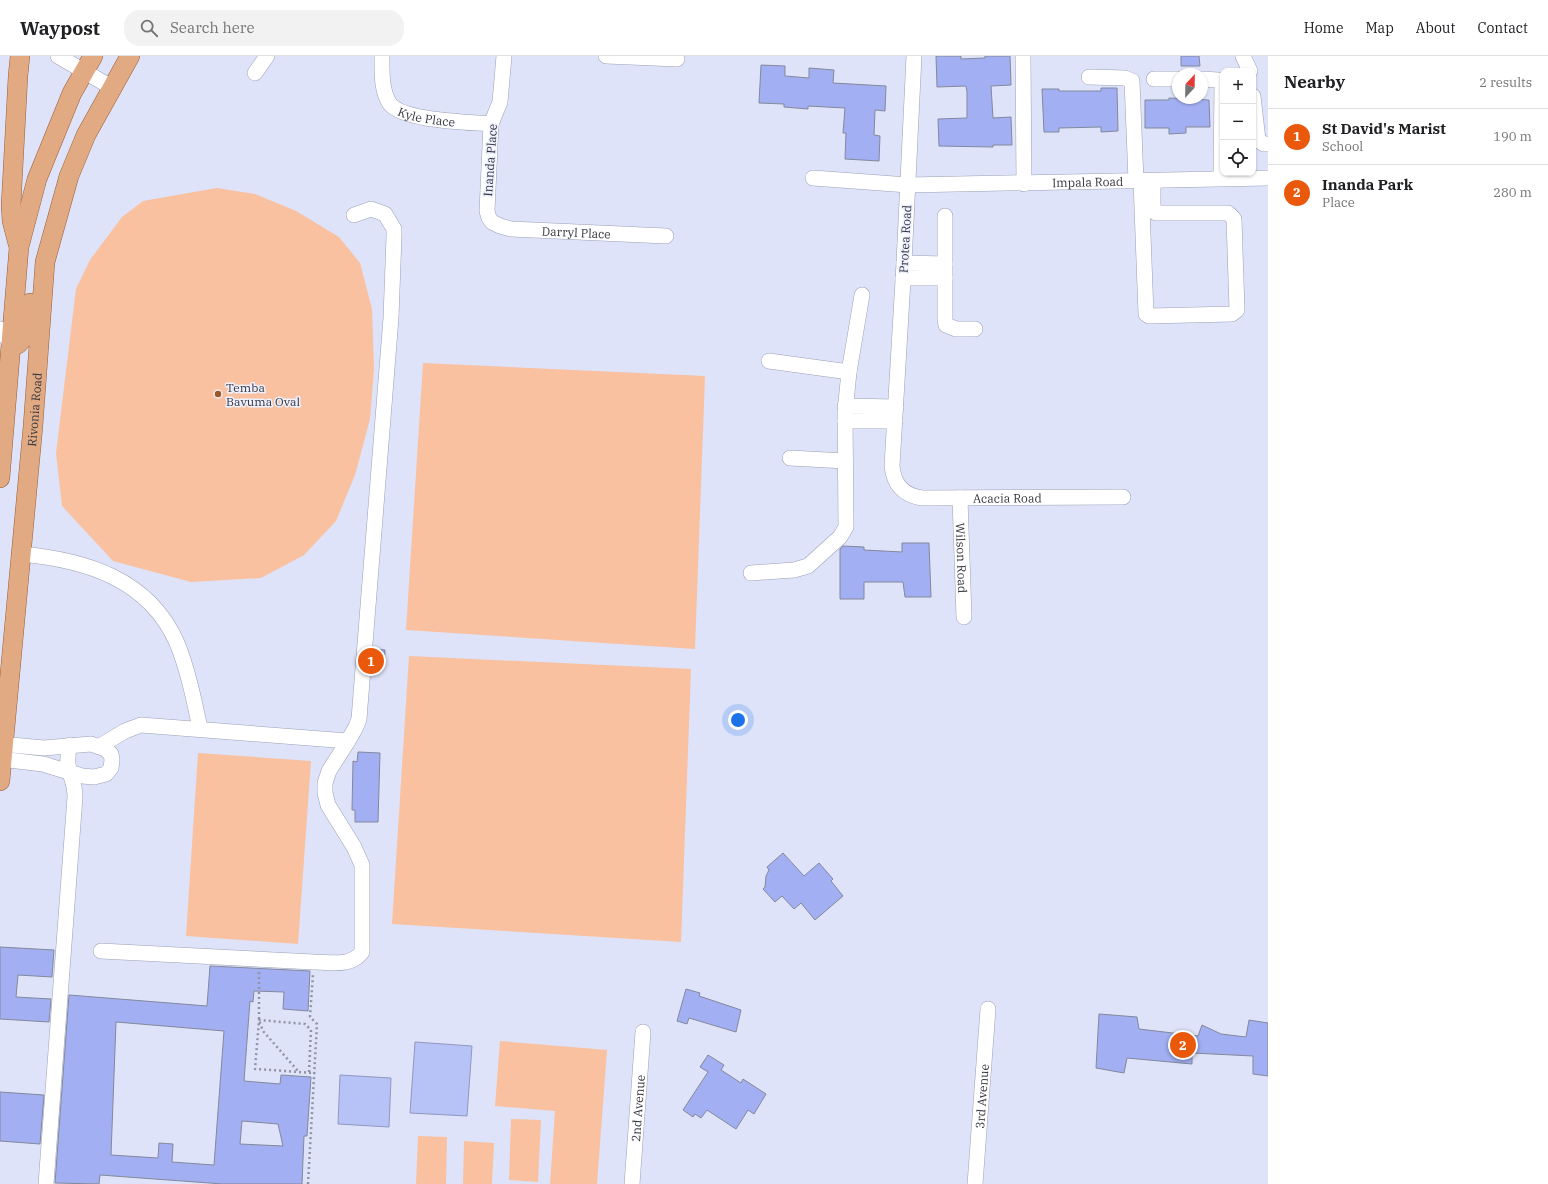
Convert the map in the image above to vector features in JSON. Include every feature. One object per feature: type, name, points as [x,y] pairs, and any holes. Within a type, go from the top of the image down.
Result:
[{"type":"main road","points":[[19,247],[12,221],[11,206],[20,56]]},
{"type":"main road","name":"Rivonia Road","points":[[0,781],[46,262],[69,176],[86,135],[111,87],[130,56]]},
{"type":"main road","points":[[0,478],[19,247],[37,178],[72,92],[88,63]]},
{"type":"main road","points":[[11,344],[18,344],[25,336],[35,259],[43,225],[57,194],[69,176]]},
{"type":"street","points":[[58,56],[88,63],[111,87]]},
{"type":"street","points":[[255,73],[267,56]]},
{"type":"street","name":"Kyle Place","points":[[382,56],[382,79],[385,94],[391,104],[400,112],[413,116],[491,124]]},
{"type":"street","name":"Inanda Place","points":[[489,218],[487,200],[491,124],[500,102],[504,56]]},
{"type":"street","points":[[606,56],[677,59]]},
{"type":"street","name":"Protea Road","points":[[897,484],[893,475],[892,466],[904,271],[914,56]]},
{"type":"street","points":[[1023,56],[1024,184]]},
{"type":"street","points":[[1243,56],[1249,68]]},
{"type":"street","points":[[1089,77],[1125,78],[1132,81],[1135,161],[1143,181],[1153,211],[1156,213],[1228,213],[1234,218],[1236,313],[1172,315],[1146,314],[1144,312],[1143,181]]},
{"type":"street","points":[[1154,79],[1172,79]]},
{"type":"street","points":[[1208,79],[1218,80],[1222,84],[1221,178]]},
{"type":"street","points":[[1254,104],[1258,140],[1264,144],[1268,144]]},
{"type":"street","name":"Impala Road","points":[[813,178],[908,185],[1024,184],[1268,178]]},
{"type":"street","points":[[101,951],[314,962],[349,962],[357,959],[362,952],[362,865],[357,852],[328,805],[325,793],[325,783],[329,771],[356,728],[359,719],[391,318],[394,236],[390,220],[379,210],[371,209],[354,215]]},
{"type":"street","points":[[945,216],[946,325],[956,329],[975,329]]},
{"type":"street","name":"Darryl Place","points":[[489,218],[500,226],[511,229],[666,236]]},
{"type":"street","points":[[904,271],[945,271]]},
{"type":"street","points":[[751,573],[794,570],[808,566],[840,537],[846,528],[846,406],[849,372],[862,295]]},
{"type":"street","points":[[0,329],[11,344]]},
{"type":"street","points":[[769,361],[849,372]]},
{"type":"street","points":[[846,406],[895,414]]},
{"type":"street","points":[[845,421],[860,421],[895,414]]},
{"type":"street","points":[[790,458],[845,461]]},
{"type":"street","name":"Acacia Road","points":[[897,484],[903,492],[911,496],[960,498],[1123,497]]},
{"type":"street","name":"Wilson Road","points":[[960,498],[964,617]]},
{"type":"street","points":[[21,554],[50,557],[95,568],[124,582],[155,607],[166,622],[177,644],[200,728]]},
{"type":"street","points":[[100,746],[124,731],[141,725],[200,728],[348,741]]},
{"type":"street","points":[[91,744],[100,746],[110,754],[112,760],[111,768],[106,774],[94,777],[69,773],[2,752],[91,744]]},
{"type":"street","points":[[46,1184],[75,797],[74,782],[69,773],[67,760],[70,745]]},
{"type":"street","name":"3rd Avenue","points":[[975,1184],[988,1008]]},
{"type":"street","name":"2nd Avenue","points":[[632,1184],[643,1032]]},
{"type":"path","points":[[259,960],[259,1020],[255,1069],[315,1073]]},
{"type":"path","points":[[308,1184],[317,1024],[310,1017],[314,962]]},
{"type":"path","points":[[259,1020],[263,1031],[299,1072]]},
{"type":"path","points":[[259,1020],[306,1024],[311,1030],[309,1072]]},
{"type":"shaded area","name":"Temba Bavuma Oval","points":[[217,188],[255,194],[296,211],[339,237],[360,263],[372,309],[374,369],[370,419],[355,475],[336,521],[304,555],[261,578],[191,582],[113,561],[62,506],[56,453],[76,289],[90,260],[122,217],[143,201]]},
{"type":"shaded area","points":[[423,363],[705,376],[695,649],[406,630]]},
{"type":"shaded area","points":[[409,656],[691,669],[681,942],[392,924]]},
{"type":"shaded area","points":[[198,753],[311,761],[298,944],[186,936]]},
{"type":"shaded area","points":[[500,1041],[607,1050],[597,1184],[550,1184],[555,1111],[495,1106]]},
{"type":"shaded area","points":[[511,1119],[541,1120],[538,1182],[509,1180]]},
{"type":"shaded area","points":[[418,1136],[447,1137],[446,1184],[416,1184]]},
{"type":"shaded area","points":[[464,1141],[494,1143],[492,1184],[463,1184]]},
{"type":"water","points":[[415,1042],[472,1046],[467,1116],[410,1113]]},
{"type":"water","points":[[340,1075],[391,1078],[389,1127],[338,1124]]},
{"type":"building","points":[[936,56],[961,56],[961,59],[985,58],[985,56],[1010,56],[1011,85],[991,86],[993,118],[1011,117],[1012,145],[993,145],[993,147],[939,146],[938,119],[967,118],[967,92],[966,86],[937,87]]},
{"type":"building","points":[[1181,56],[1199,56],[1200,66],[1181,66]]},
{"type":"building","points":[[761,65],[785,66],[785,76],[809,78],[809,68],[834,70],[833,83],[886,86],[885,111],[875,110],[874,135],[880,136],[879,161],[845,159],[846,133],[843,133],[845,108],[808,106],[808,109],[784,107],[784,104],[759,103]]},
{"type":"building","points":[[1101,88],[1117,88],[1118,131],[1101,132],[1101,127],[1059,128],[1059,132],[1044,132],[1042,89],[1059,89],[1059,91],[1101,91]]},
{"type":"building","points":[[1169,98],[1172,98],[1172,104],[1208,104],[1209,100],[1210,127],[1186,127],[1186,133],[1169,134],[1169,128],[1145,128],[1145,100],[1169,100]]},
{"type":"building","points":[[902,543],[929,543],[931,597],[905,597],[903,582],[864,582],[864,599],[840,599],[840,549],[843,546],[864,547],[864,550],[902,552]]},
{"type":"building","points":[[374,649],[385,650],[384,667],[372,666]]},
{"type":"building","points":[[358,752],[380,753],[378,822],[355,822],[355,810],[352,810],[353,761],[357,762]]},
{"type":"building","points":[[783,853],[804,876],[819,863],[833,879],[831,881],[843,896],[815,920],[801,903],[794,909],[782,896],[775,902],[763,889],[765,887],[766,876],[769,870],[767,867]]},
{"type":"building","points":[[0,947],[54,950],[52,977],[18,975],[16,997],[51,999],[49,1022],[0,1019]]},
{"type":"building","points":[[210,966],[310,971],[308,1011],[283,1009],[284,992],[254,991],[253,1002],[250,1001],[244,1081],[280,1084],[281,1075],[311,1077],[307,1136],[304,1136],[302,1184],[223,1184],[100,1175],[99,1184],[55,1183],[69,995],[207,1006]],"holes":[[[116,1022],[224,1031],[214,1165],[172,1162],[173,1144],[159,1143],[158,1158],[111,1155]],[[242,1121],[278,1124],[283,1146],[240,1144]]]},
{"type":"building","points":[[686,989],[700,993],[699,996],[741,1010],[736,1032],[689,1018],[687,1024],[677,1021]]},
{"type":"building","points":[[1099,1014],[1137,1017],[1139,1029],[1198,1036],[1202,1025],[1221,1034],[1246,1037],[1249,1020],[1268,1023],[1268,1076],[1253,1074],[1253,1056],[1192,1053],[1192,1064],[1127,1058],[1124,1073],[1096,1068]]},
{"type":"building","points":[[708,1055],[724,1065],[721,1070],[741,1083],[743,1079],[766,1094],[754,1114],[748,1110],[736,1129],[707,1110],[701,1118],[695,1114],[693,1117],[683,1110],[708,1072],[700,1067]]},
{"type":"building","points":[[0,1092],[44,1095],[40,1144],[0,1141]]},
{"type":"place","name":"Temba Bavuma Oval","points":[[218,394]]},
{"type":"place","name":"St David's Marist","points":[[371,661]]},
{"type":"place","name":"Inanda Park","points":[[1183,1045]]}]
